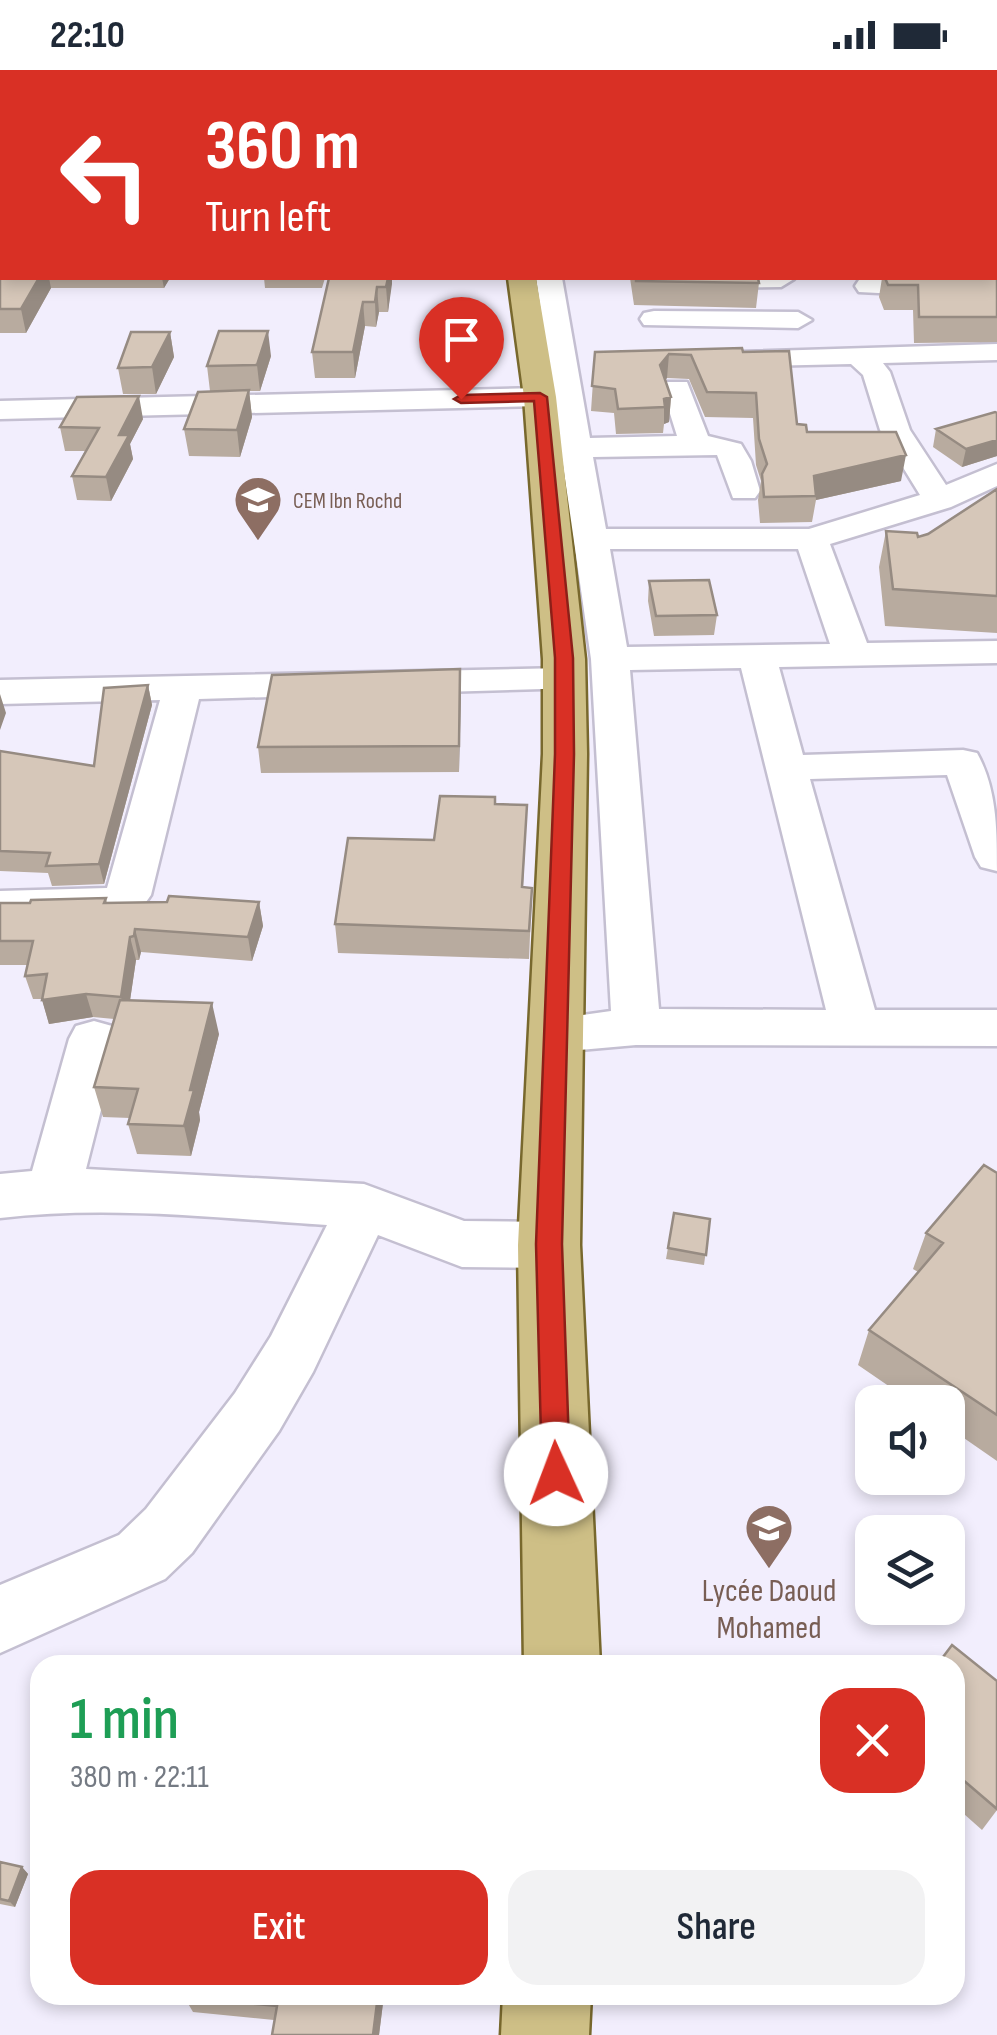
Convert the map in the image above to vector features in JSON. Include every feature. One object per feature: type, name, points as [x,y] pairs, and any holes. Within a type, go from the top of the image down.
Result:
[{"type":"main road","points":[[523,280],[563,376],[562,449],[587,670],[558,1034],[549,1244],[562,1655]]},
{"type":"main road","points":[[546,2035],[548,2005]]},
{"type":"street","points":[[0,410],[563,376],[549,280]]},
{"type":"street","points":[[782,280],[810,355]]},
{"type":"street","points":[[868,286],[997,291]]},
{"type":"street","points":[[654,318],[798,320]]},
{"type":"street","points":[[697,360],[997,352]]},
{"type":"street","points":[[857,355],[876,372],[894,430],[926,504]]},
{"type":"street","points":[[677,388],[695,443]]},
{"type":"street","points":[[636,1028],[587,670],[592,540],[562,449],[695,443],[725,446],[731,451],[744,490]]},
{"type":"street","points":[[592,540],[811,539],[926,504],[997,474]]},
{"type":"street","points":[[926,504],[997,508]]},
{"type":"street","points":[[811,539],[852,652]]},
{"type":"street","points":[[0,692],[182,689],[587,670],[852,652],[997,652]]},
{"type":"street","points":[[757,657],[855,1026]]},
{"type":"street","points":[[0,906],[118,903],[128,895],[182,689]]},
{"type":"street","points":[[784,768],[963,762],[997,857]]},
{"type":"street","points":[[558,1034],[636,1028],[997,1028]]},
{"type":"street","points":[[54,1190],[94,1040]]},
{"type":"street","points":[[0,1196],[54,1190],[142,1191],[364,1206],[462,1244],[549,1244]]},
{"type":"street","points":[[0,1619],[142,1557],[169,1531],[266,1398],[313,1314],[364,1206]]},
{"type":"building","points":[[0,280],[38,280],[21,309],[0,309]]},
{"type":"building","points":[[329,280],[388,280],[386,287],[377,287],[375,302],[363,302],[353,352],[312,352]]},
{"type":"building","points":[[758,280],[759,283],[636,281]]},
{"type":"building","points":[[886,280],[997,280],[997,317],[919,317],[918,285],[888,285]]},
{"type":"building","points":[[219,331],[268,331],[257,365],[207,366]]},
{"type":"building","points":[[131,332],[170,332],[152,367],[118,368]]},
{"type":"building","points":[[742,348],[743,352],[789,351],[797,424],[806,425],[807,432],[896,432],[906,455],[814,476],[816,496],[764,497],[762,474],[767,464],[759,439],[756,393],[707,392],[691,355],[669,354],[660,365],[671,397],[664,399],[665,407],[618,409],[615,389],[592,386],[595,352]]},
{"type":"building","points":[[249,390],[237,430],[184,429],[198,392]]},
{"type":"building","points":[[139,396],[119,435],[129,435],[106,477],[72,476],[99,428],[60,427],[77,397]]},
{"type":"building","points":[[995,412],[997,440],[966,449],[936,429]]},
{"type":"building","points":[[997,489],[997,596],[893,589],[886,531],[917,533],[918,537],[928,534]]},
{"type":"building","points":[[709,580],[717,615],[656,616],[649,581]]},
{"type":"building","points":[[460,669],[459,746],[258,747],[272,675]]},
{"type":"building","points":[[148,685],[99,864],[46,866],[50,853],[0,851],[0,751],[94,766],[104,688]]},
{"type":"building","points":[[440,796],[495,797],[495,804],[527,805],[522,887],[532,888],[529,931],[335,924],[348,838],[434,840]]},
{"type":"building","points":[[169,896],[259,902],[248,937],[135,929],[130,937],[121,997],[86,994],[42,1000],[47,974],[25,976],[33,941],[0,941],[0,903],[106,898],[104,903],[167,902]]},
{"type":"building","points":[[120,1000],[212,1003],[184,1126],[128,1124],[138,1089],[94,1087]]},
{"type":"building","points":[[984,1165],[997,1173],[997,1415],[965,1394],[965,1385],[952,1385],[869,1330],[943,1243],[926,1233]]},
{"type":"building","points":[[674,1213],[710,1219],[706,1255],[668,1248]]},
{"type":"building","points":[[952,1645],[964,1655],[944,1655]]},
{"type":"building","points":[[965,1655],[997,1681],[997,1809],[965,1782]]},
{"type":"building","points":[[0,1862],[22,1867],[9,1901],[0,1899]]},
{"type":"building","points":[[267,2005],[377,2005],[373,2035],[272,2035],[277,2006]]},
{"type":"place","name":"CEM Ibn Rochd","points":[[258,542]]},
{"type":"place","name":"Lycée Daoud Mohamed","points":[[769,1570]]},
{"type":"route","points":[[461,399],[540,397],[558,577],[565,754],[549,1244],[556,1474]]}]
